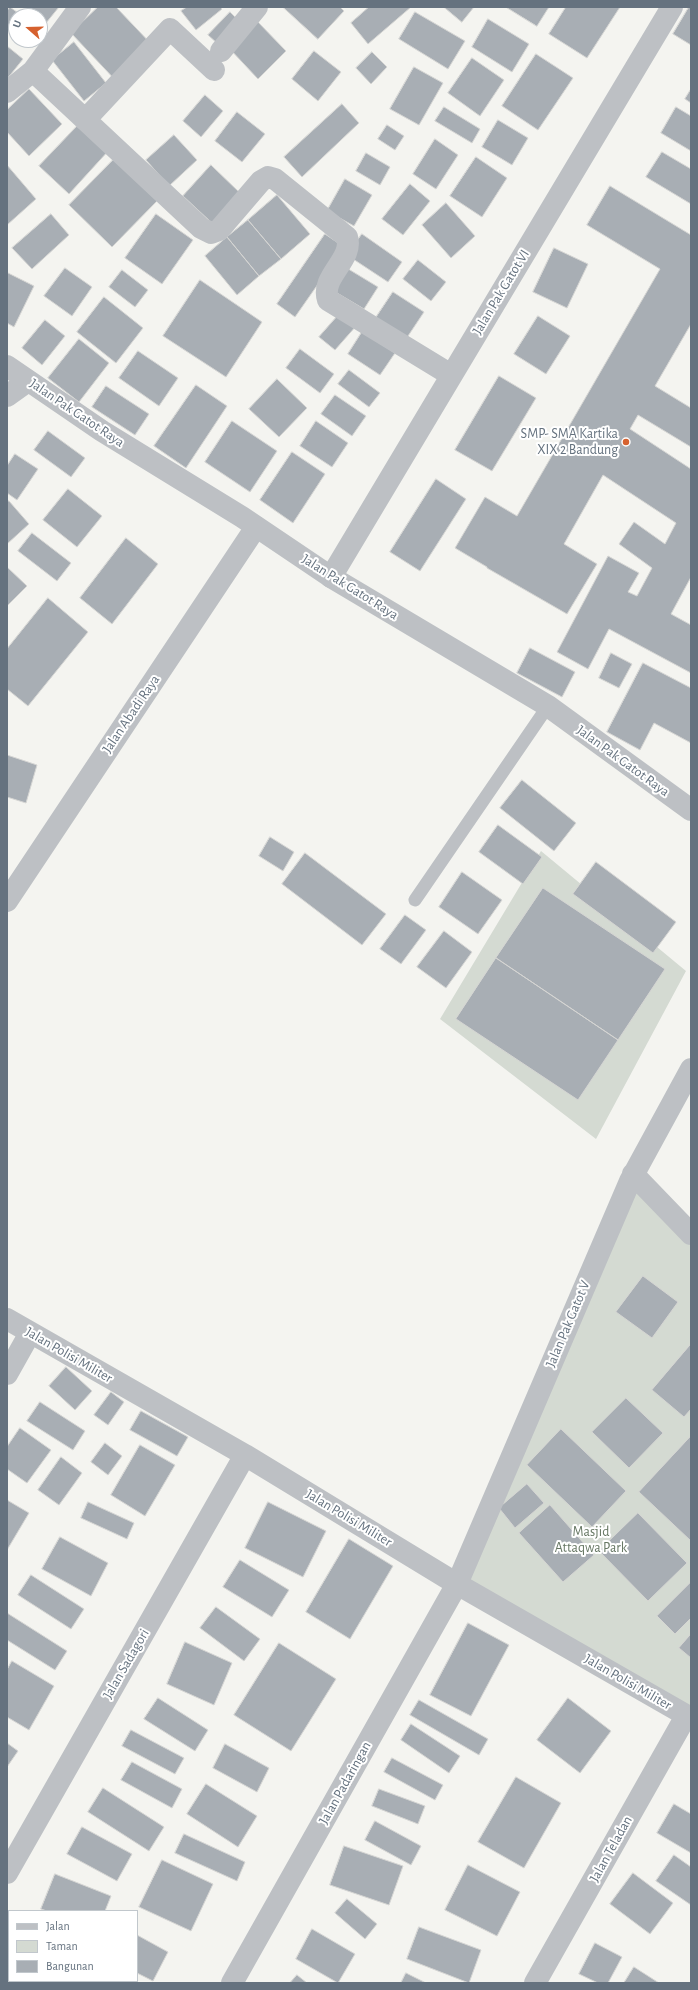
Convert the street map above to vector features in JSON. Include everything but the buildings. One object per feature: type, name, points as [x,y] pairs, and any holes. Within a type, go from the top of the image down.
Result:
[{"type":"street","points":[[7,92],[33,71],[80,7]]},
{"type":"street","points":[[85,120],[170,29],[217,60],[257,7]]},
{"type":"street","name":"Jalan Pak Gatot VI","points":[[330,578],[672,7]]},
{"type":"street","points":[[33,71],[201,228],[211,233],[219,230],[261,181],[268,177],[275,179],[347,237],[349,242],[345,255],[328,284],[326,292],[328,300],[451,375]]},
{"type":"street","name":"Jalan Pak Gatot Raya","points":[[7,366],[102,431],[256,527],[330,578],[548,706],[691,810]]},
{"type":"street","points":[[7,396],[28,381]]},
{"type":"street","name":"Jalan Abadi Raya","points":[[7,901],[256,527]]},
{"type":"street","name":"Jalan Pak Gatot V","points":[[457,1584],[634,1174],[691,1069]]},
{"type":"street","points":[[634,1174],[691,1234]]},
{"type":"street","name":"Jalan Polisi Militer","points":[[7,1319],[245,1455],[457,1584],[689,1717]]},
{"type":"street","points":[[7,1374],[30,1333]]},
{"type":"street","name":"Jalan Sadagori","points":[[7,1873],[245,1455]]},
{"type":"street","name":"Jalan Padaringan","points":[[232,1983],[457,1584]]},
{"type":"street","name":"Jalan Teladan","points":[[535,1983],[689,1717]]},
{"type":"lane","points":[[414,900],[548,706]]},
{"type":"green space","points":[[541,851],[686,971],[596,1139],[440,1019]]},
{"type":"green space","name":"Masjid Attaqwa Park","points":[[638,1182],[691,1239],[691,1709],[464,1585]]},
{"type":"place","name":"SMP- SMA Kartika XIX 2 Bandung","points":[[626,442]]}]
